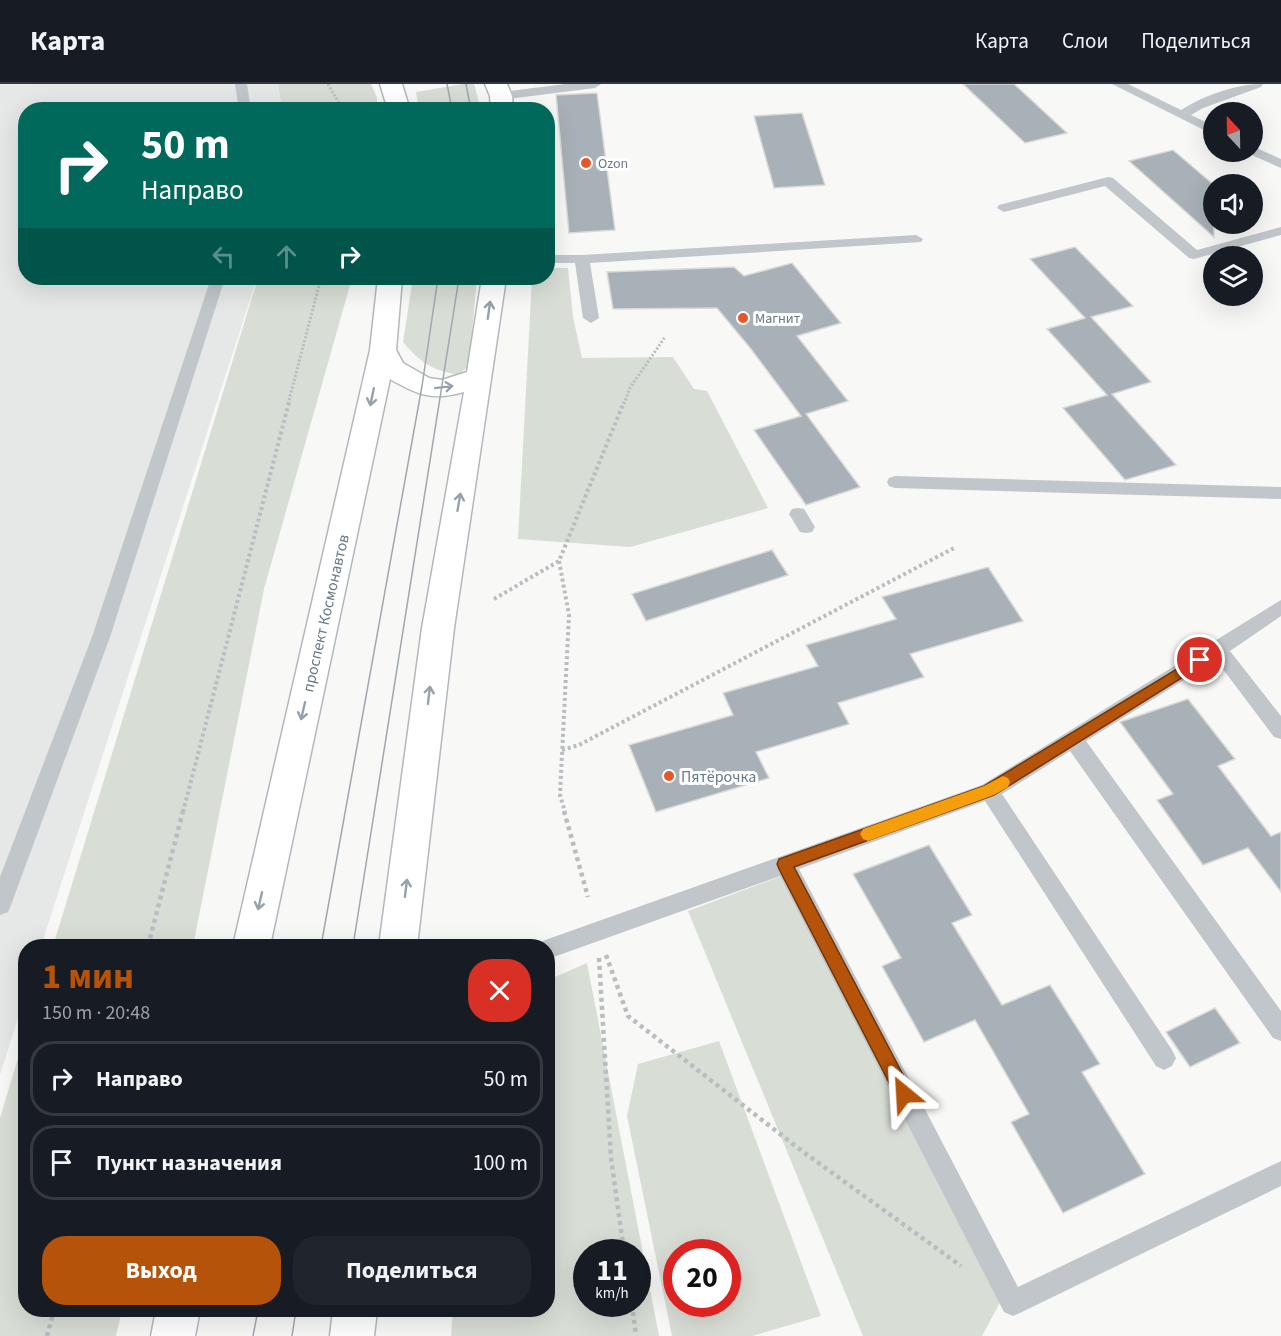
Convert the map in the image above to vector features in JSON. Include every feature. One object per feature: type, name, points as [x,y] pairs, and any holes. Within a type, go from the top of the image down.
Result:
[{"type":"main road","points":[[391,84],[397,102]]},
{"type":"main road","name":"проспект Космонавтов","points":[[253,939],[382,350],[389,285]]},
{"type":"main road","points":[[399,939],[438,628],[493,285]]},
{"type":"main road","points":[[382,350],[393,369],[422,386],[442,389],[479,378]]},
{"type":"main road","points":[[173,1336],[177,1317]]},
{"type":"main road","points":[[352,1336],[355,1317]]},
{"type":"lane","points":[[241,84],[243,102]]},
{"type":"lane","points":[[499,97],[595,84]]},
{"type":"lane","points":[[1118,84],[1203,126]]},
{"type":"lane","points":[[1182,115],[1198,105],[1257,84]]},
{"type":"lane","points":[[1263,155],[1281,164]]},
{"type":"lane","points":[[1004,208],[1108,181],[1194,255],[1281,231]]},
{"type":"lane","points":[[555,259],[916,238]]},
{"type":"lane","points":[[582,259],[591,318]]},
{"type":"lane","points":[[0,905],[100,637],[216,285]]},
{"type":"lane","points":[[895,482],[1281,493]]},
{"type":"lane","points":[[555,946],[989,791],[1218,649],[1281,607]]},
{"type":"lane","points":[[1218,649],[1281,731]]},
{"type":"lane","points":[[1073,739],[1281,1030]]},
{"type":"lane","points":[[989,791],[1164,1058]]},
{"type":"lane","points":[[785,864],[1013,1304],[1281,1173]]},
{"type":"path","points":[[328,84],[338,102]]},
{"type":"path","points":[[150,939],[319,285]]},
{"type":"path","points":[[588,897],[560,795],[569,615],[560,561],[630,388],[665,338]]},
{"type":"path","points":[[562,750],[590,739],[954,548]]},
{"type":"path","points":[[494,599],[560,561]]},
{"type":"path","points":[[597,931],[611,1158],[622,1239]]},
{"type":"path","points":[[597,931],[628,1016],[802,1150],[965,1269]]},
{"type":"path","points":[[47,1336],[52,1317]]},
{"type":"path","points":[[634,1317],[636,1336]]},
{"type":"shaded area","points":[[0,84],[278,84],[281,102],[18,102],[18,285],[255,285],[43,939],[18,939],[18,1018],[0,1075]]},
{"type":"shaded area","points":[[278,84],[371,84],[377,98],[377,102],[281,102]]},
{"type":"shaded area","points":[[474,84],[479,102],[418,102],[416,92]]},
{"type":"shaded area","points":[[555,268],[568,268],[573,317],[582,358],[673,357],[694,389],[707,391],[768,508],[630,547],[518,539],[532,285],[555,285]]},
{"type":"shaded area","points":[[256,285],[350,285],[264,589],[194,939],[55,939]]},
{"type":"shaded area","points":[[412,285],[476,285],[469,366],[458,375],[427,364],[403,342]]},
{"type":"shaded area","points":[[781,876],[1003,1297],[982,1336],[863,1336],[688,911]]},
{"type":"shaded area","points":[[587,963],[640,1239],[573,1239],[573,1317],[651,1317],[651,1295],[659,1336],[451,1336],[452,1317],[555,1317],[555,977]]},
{"type":"shaded area","points":[[719,1041],[821,1316],[752,1336],[672,1336],[668,1317],[741,1317],[741,1239],[663,1239],[663,1292],[627,1116],[638,1064]]},
{"type":"shaded area","points":[[18,1058],[18,1317],[120,1317],[116,1336],[0,1336],[0,1118]]},
{"type":"building","points":[[963,84],[1014,84],[1067,133],[1025,143]]},
{"type":"building","points":[[597,93],[615,230],[569,233],[556,95]]},
{"type":"building","points":[[802,113],[825,185],[774,188],[754,116]]},
{"type":"building","points":[[1173,150],[1203,176],[1203,227],[1129,161]]},
{"type":"building","points":[[1075,247],[1133,306],[1091,317],[1151,382],[1112,394],[1176,465],[1125,480],[1063,408],[1107,395],[1047,329],[1085,318],[1030,259]]},
{"type":"building","points":[[792,263],[841,323],[797,336],[848,401],[806,414],[860,487],[806,505],[754,430],[801,416],[717,308],[613,309],[607,272],[734,267],[744,276]]},
{"type":"building","points":[[772,550],[788,575],[646,621],[632,594]]},
{"type":"building","points":[[988,567],[1023,621],[910,654],[924,677],[838,703],[849,724],[756,752],[769,778],[656,812],[629,745],[733,715],[723,693],[818,666],[806,645],[896,619],[882,597]]},
{"type":"building","points":[[1188,699],[1235,759],[1218,766],[1271,836],[1281,832],[1281,892],[1248,848],[1203,865],[1157,800],[1173,794],[1120,722]]},
{"type":"building","points":[[929,845],[972,915],[952,923],[1002,1005],[1050,985],[1100,1064],[1082,1072],[1145,1174],[1063,1213],[1011,1122],[1029,1114],[975,1020],[924,1042],[882,966],[901,958],[853,874]]},
{"type":"building","points":[[1215,1008],[1240,1043],[1190,1067],[1166,1032]]},
{"type":"tram line","points":[[447,84],[450,102]]},
{"type":"tram line","points":[[466,84],[469,102]]},
{"type":"tram line","points":[[322,939],[422,386],[437,285]]},
{"type":"tram line","points":[[354,939],[458,285]]},
{"type":"tram line","points":[[253,1336],[257,1317]]},
{"type":"tram line","points":[[292,1336],[295,1317]]},
{"type":"slow traffic","points":[[868,834],[989,791],[1003,782]]},
{"type":"place","name":"Ozon","points":[[586,163]]},
{"type":"place","name":"Магнит","points":[[743,318]]},
{"type":"place","name":"Пятёрочка","points":[[669,776]]},
{"type":"route","points":[[904,1094],[785,864],[989,791],[1200,660]]}]
